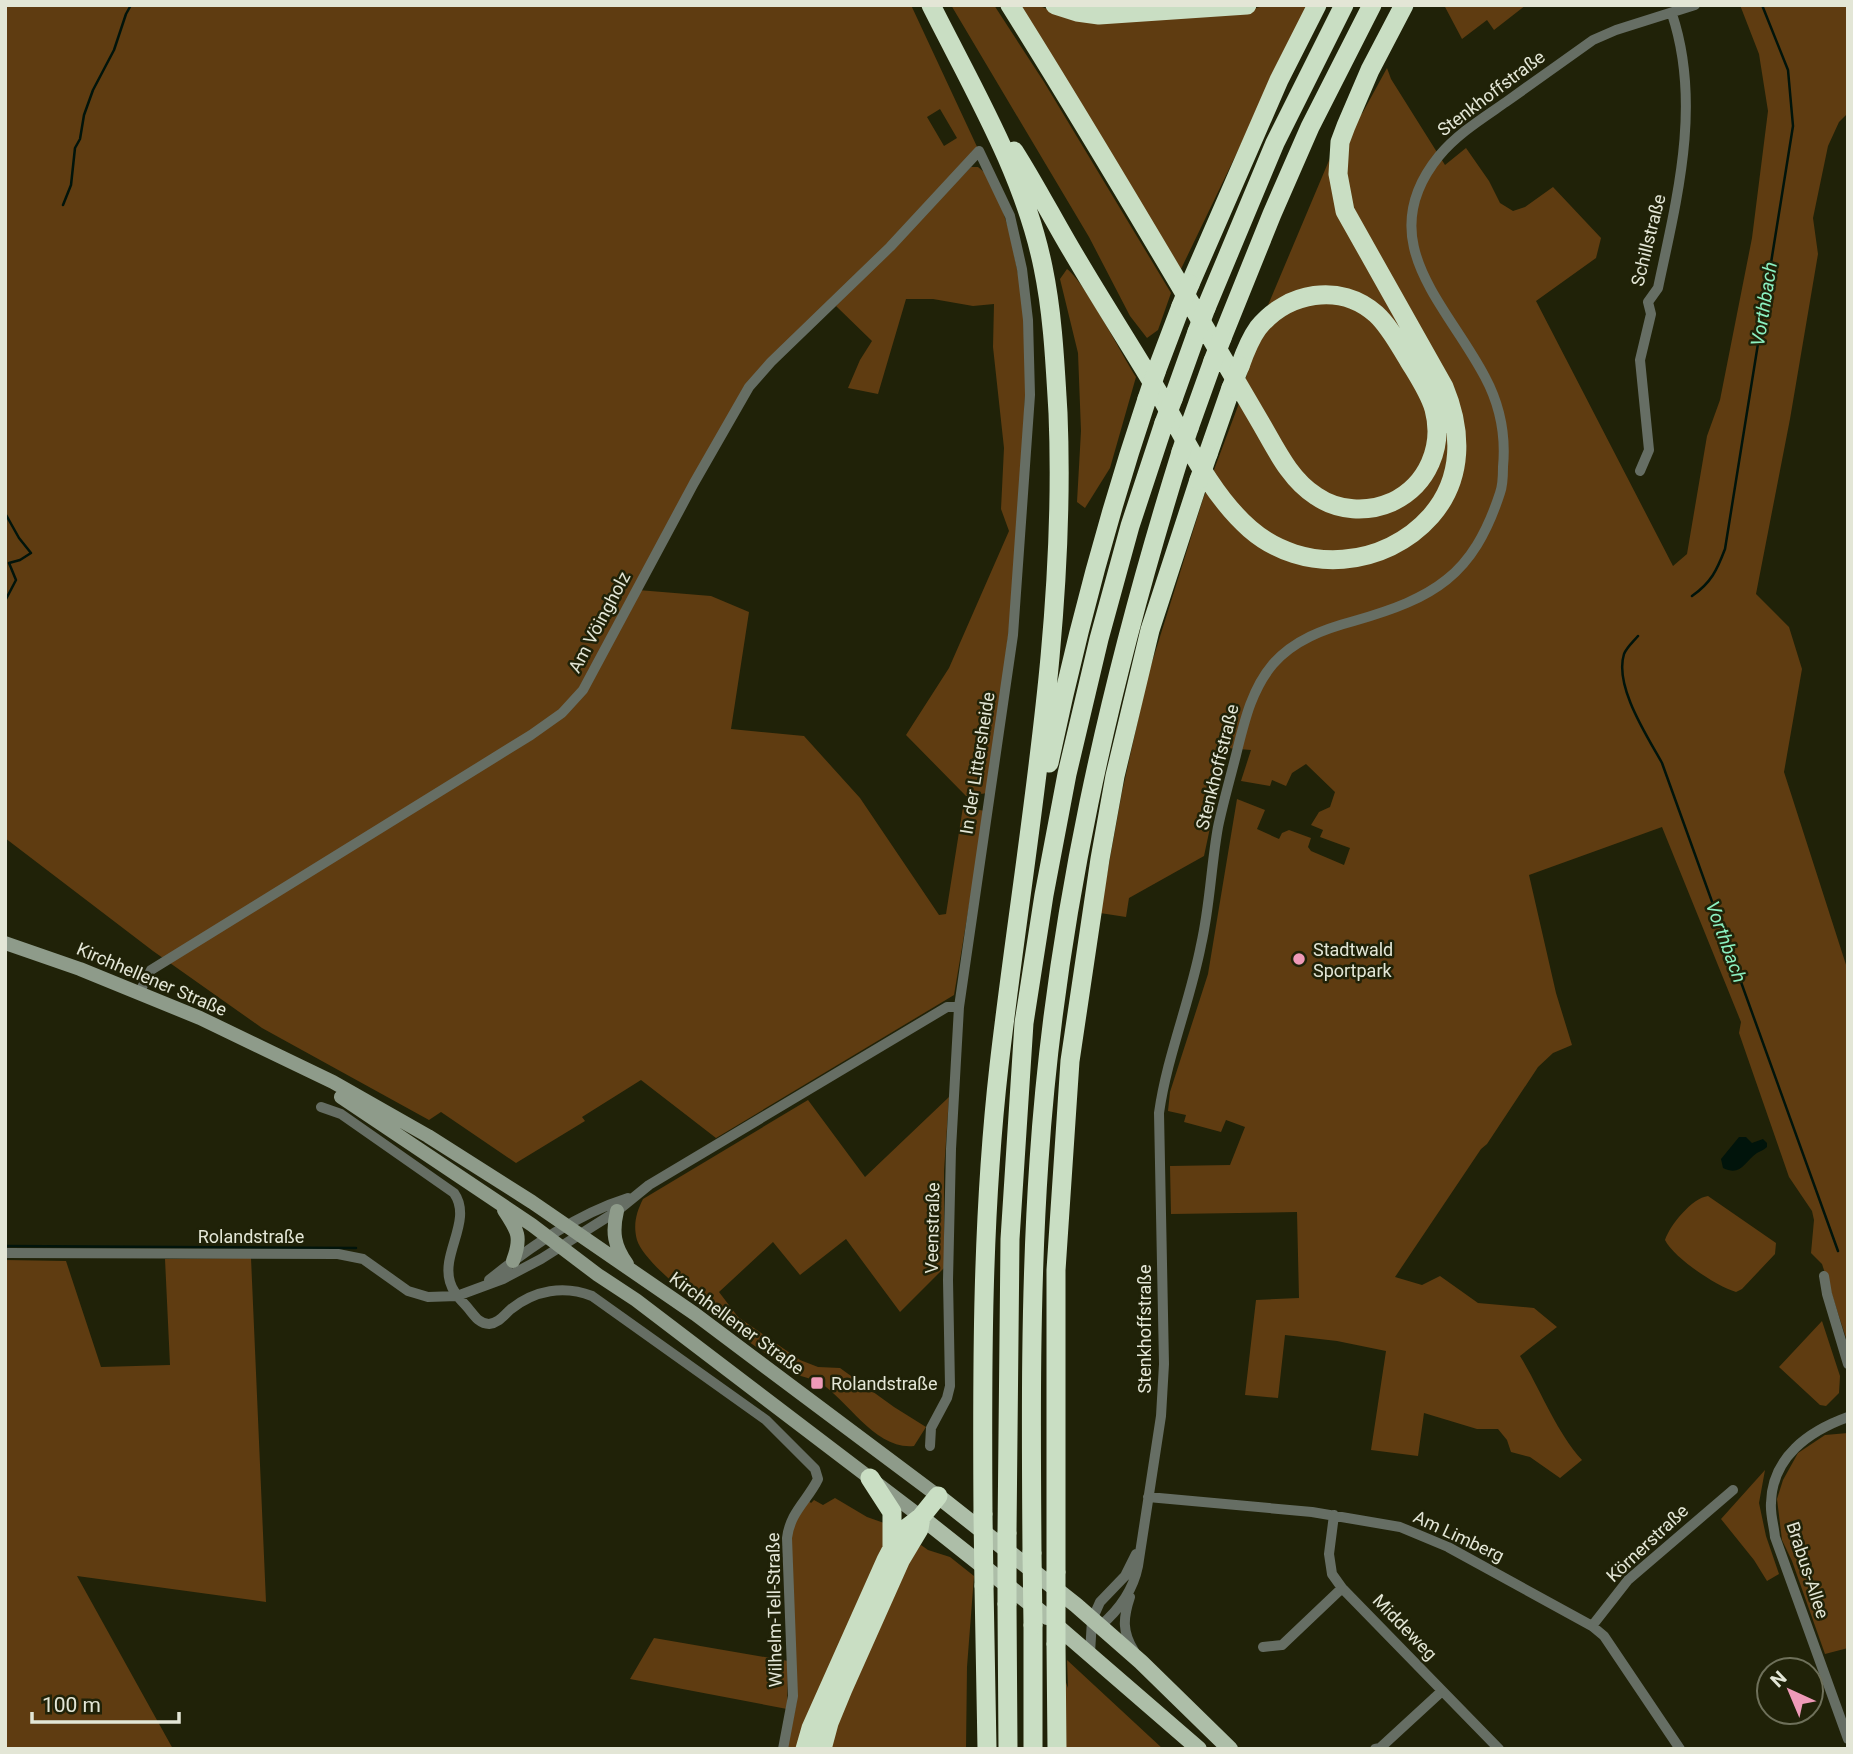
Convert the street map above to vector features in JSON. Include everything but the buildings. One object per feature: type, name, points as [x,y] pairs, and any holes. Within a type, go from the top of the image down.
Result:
[{"type":"highway","points":[[931,5],[1001,144],[1027,206],[1043,267],[1051,322],[1060,467],[1057,576],[1037,773],[999,1072],[986,1236],[982,1380],[986,1749]]},
{"type":"highway","points":[[1010,5],[1183,282],[1278,453],[1292,474],[1314,495],[1328,503],[1344,508],[1377,507],[1404,495],[1417,485],[1427,471],[1436,441],[1433,408],[1425,388],[1392,333],[1373,312],[1361,304],[1332,294],[1317,294],[1287,303],[1258,328],[1240,366],[1231,388],[1199,480],[1150,630],[1115,776],[1070,1061],[1056,1270],[1056,1572],[1051,1627],[1033,1749]]},
{"type":"highway","points":[[1055,5],[1099,15],[1247,5]]},
{"type":"highway","points":[[1008,991],[1049,762],[1072,658],[1101,545],[1156,372],[1181,306],[1183,282],[1317,5]]},
{"type":"highway","points":[[1007,1749],[1010,1239],[1024,1023],[1067,774],[1123,551],[1164,423],[1206,308],[1275,143],[1344,5]]},
{"type":"highway","points":[[1057,1749],[1051,1627],[1032,1553],[1031,1421],[1039,1160],[1058,987],[1092,784],[1135,603],[1181,452],[1213,361],[1305,139],[1373,5]]},
{"type":"highway","points":[[959,61],[1213,485],[1234,514],[1251,530],[1286,551],[1321,560],[1343,560],[1364,557],[1383,550],[1420,527],[1445,495],[1457,460],[1457,426],[1453,408],[1432,364],[1345,212],[1338,174],[1340,142],[1346,126],[1370,70],[1404,5]]},
{"type":"highway","points":[[1092,784],[1092,914]]},
{"type":"highway","points":[[870,1478],[892,1512],[892,1549]]},
{"type":"highway","points":[[805,1749],[821,1704],[892,1549],[905,1527],[921,1517],[938,1496]]},
{"type":"highway","points":[[822,1749],[826,1731],[843,1689],[901,1559],[919,1529],[921,1517]]},
{"type":"highway","points":[[981,1749],[986,1688]]},
{"type":"main road","name":"Kirchhellener Straße","points":[[5,943],[200,1018],[333,1082],[428,1136],[573,1231],[872,1444],[938,1496],[1076,1605],[1094,1626],[1141,1662],[1230,1749]]},
{"type":"main road","name":"Kirchhellener Straße","points":[[281,1059],[499,1203],[636,1300],[921,1517],[1051,1627],[1090,1653],[1199,1749]]},
{"type":"main road","points":[[499,1203],[519,1234],[513,1261]]},
{"type":"main road","points":[[617,1211],[613,1228],[615,1245],[632,1271]]},
{"type":"main road","name":"Kirchhellener Straße","points":[[1051,1627],[1079,1631],[1094,1626]]},
{"type":"street","name":"Stenkhoffstraße","points":[[1094,1626],[1117,1611],[1134,1584],[1161,1416],[1164,1364],[1158,1113],[1163,1083],[1192,987],[1219,826],[1250,702],[1272,665],[1285,651],[1306,638],[1418,599],[1440,587],[1456,572],[1484,536],[1502,489],[1504,439],[1494,396],[1478,365],[1434,298],[1415,255],[1412,225],[1420,187],[1433,164],[1452,142],[1593,40],[1695,5]]},
{"type":"street","name":"Schillstraße","points":[[1640,471],[1649,450],[1640,360],[1651,314],[1648,302],[1658,288],[1682,174],[1685,138],[1683,51],[1672,14]]},
{"type":"street","name":"Am Vöingholz","points":[[139,993],[151,970],[531,735],[562,713],[583,690],[694,483],[749,387],[771,362],[890,247],[979,151]]},
{"type":"street","name":"In der Littersheide","points":[[959,1007],[1013,635],[1030,395],[1028,320],[1022,268],[1010,216],[979,151]]},
{"type":"street","points":[[555,1242],[610,1204],[631,1197],[947,1007],[959,1007]]},
{"type":"street","name":"Veenstraße","points":[[930,1446],[931,1428],[947,1398],[950,1386],[948,1280],[951,1149],[959,1007]]},
{"type":"street","points":[[321,1107],[341,1114],[454,1193],[460,1202],[460,1215],[449,1280],[457,1296]]},
{"type":"street","points":[[573,1231],[617,1211],[631,1197]]},
{"type":"street","name":"Rolandstraße","points":[[5,1253],[338,1254],[363,1259],[408,1291],[428,1297],[457,1296],[503,1279],[555,1242]]},
{"type":"street","name":"Rolandstraße","points":[[482,1286],[513,1261],[555,1242]]},
{"type":"street","points":[[1824,1276],[1848,1364]]},
{"type":"street","name":"Wilhelm-Tell-Straße","points":[[457,1296],[486,1324],[499,1320],[517,1304],[539,1294],[562,1289],[592,1296],[766,1420],[815,1469],[818,1479],[797,1508],[788,1529],[793,1696],[783,1749]]},
{"type":"street","name":"Brabus-Allee","points":[[1848,1417],[1826,1425],[1790,1451],[1777,1475],[1771,1503],[1775,1537],[1848,1739]]},
{"type":"street","name":"Körnerstraße","points":[[1592,1626],[1628,1580],[1733,1490]]},
{"type":"street","name":"Am Limberg","points":[[1148,1497],[1334,1515],[1400,1527],[1448,1547],[1592,1626],[1604,1636],[1680,1749]]},
{"type":"street","name":"Middeweg","points":[[1334,1515],[1329,1554],[1332,1574],[1342,1588],[1499,1749]]},
{"type":"street","name":"Stenkhoffstraße","points":[[1094,1626],[1105,1598],[1125,1576],[1139,1548]]},
{"type":"street","name":"Kirchhellener Straße","points":[[1134,1584],[1125,1614],[1124,1628],[1125,1635],[1141,1662]]},
{"type":"street","points":[[1263,1647],[1282,1645],[1342,1588]]},
{"type":"street","points":[[1076,1605],[1105,1598]]},
{"type":"street","points":[[1090,1653],[1094,1626]]},
{"type":"street","points":[[1374,1749],[1380,1748],[1442,1691]]},
{"type":"shaded area","points":[[5,5],[911,5],[979,151],[749,387],[638,590],[711,596],[749,612],[731,729],[804,736],[860,798],[939,915],[946,914],[963,807],[985,811],[954,995],[716,1138],[641,1080],[582,1117],[585,1121],[516,1163],[441,1112],[429,1120],[262,1028],[153,951],[5,838]],"holes":[[[940,109],[957,138],[944,146],[927,117]]]},
{"type":"shaded area","points":[[951,5],[994,5],[1044,82],[1171,293],[1158,330],[1147,338],[1130,316],[1089,237]]},
{"type":"shaded area","points":[[1018,5],[1037,5],[1055,12],[1227,15],[1268,5],[1308,5],[1181,269]]},
{"type":"shaded area","points":[[1444,5],[1526,5],[1494,30],[1487,20],[1462,39]]},
{"type":"shaded area","points":[[1740,5],[1848,5],[1848,113],[1839,122],[1828,146],[1813,218],[1818,254],[1756,594],[1789,627],[1802,669],[1784,772],[1848,971],[1848,1344],[1822,1264],[1811,1253],[1814,1220],[1812,1211],[1789,1177],[1739,1033],[1741,1022],[1662,827],[1529,875],[1556,993],[1572,1045],[1553,1053],[1538,1067],[1395,1277],[1422,1285],[1440,1276],[1478,1303],[1534,1308],[1557,1327],[1520,1356],[1556,1423],[1582,1460],[1560,1478],[1530,1457],[1511,1452],[1507,1440],[1498,1429],[1477,1429],[1424,1413],[1418,1456],[1371,1450],[1386,1351],[1337,1341],[1285,1335],[1278,1398],[1245,1395],[1256,1300],[1299,1298],[1297,1212],[1171,1214],[1170,1166],[1230,1165],[1245,1127],[1226,1120],[1221,1132],[1184,1122],[1186,1115],[1168,1111],[1170,1092],[1208,974],[1237,799],[1265,810],[1257,829],[1279,839],[1282,833],[1289,830],[1311,838],[1308,847],[1311,851],[1344,865],[1350,848],[1320,837],[1323,830],[1311,825],[1319,812],[1330,807],[1335,792],[1306,764],[1292,773],[1286,786],[1272,780],[1270,786],[1241,781],[1251,750],[1227,748],[1204,856],[1129,898],[1126,917],[1100,913],[1122,792],[1148,675],[1203,499],[1238,406],[1263,317],[1333,151],[1363,112],[1387,68],[1391,79],[1445,165],[1466,148],[1489,181],[1500,203],[1513,211],[1525,207],[1553,187],[1601,238],[1596,258],[1536,301],[1673,566],[1687,554],[1707,436],[1720,400],[1752,238],[1768,111],[1759,54]]},
{"type":"shaded area","points":[[971,167],[978,167],[984,172],[1009,230],[1022,293],[1026,374],[1017,567],[988,793],[966,796],[906,735],[949,668],[1009,531],[1001,509],[1004,448],[993,347],[994,304],[973,306],[933,299],[906,299],[878,394],[848,388],[872,341],[836,306]]},
{"type":"shaded area","points":[[1067,269],[1093,303],[1136,377],[1110,468],[1085,508],[1077,502],[1081,431],[1078,353],[1060,279]]},
{"type":"shaded area","points":[[949,1097],[944,1171],[944,1268],[900,1312],[846,1239],[800,1275],[773,1242],[719,1292],[738,1317],[800,1360],[818,1367],[840,1368],[926,1427],[914,1446],[900,1445],[875,1433],[819,1382],[793,1373],[682,1291],[645,1254],[637,1240],[636,1219],[643,1199],[808,1100],[865,1177]]},
{"type":"shaded area","points":[[1739,1137],[1746,1137],[1752,1143],[1763,1139],[1767,1147],[1738,1170],[1723,1168],[1721,1159]]},
{"type":"shaded area","points":[[1708,1196],[1776,1243],[1775,1254],[1736,1292],[1696,1270],[1677,1255],[1665,1240],[1682,1213]]},
{"type":"shaded area","points":[[251,1258],[266,1602],[77,1576],[173,1749],[5,1749],[5,1260],[66,1261],[101,1367],[170,1365],[165,1259]]},
{"type":"shaded area","points":[[1822,1321],[1840,1376],[1839,1393],[1826,1406],[1820,1405],[1779,1367]]},
{"type":"shaded area","points":[[1848,1433],[1848,1648],[1825,1654],[1782,1540],[1777,1499],[1783,1480],[1798,1453],[1825,1435]]},
{"type":"shaded area","points":[[1765,1470],[1759,1503],[1766,1536],[1779,1574],[1767,1581],[1721,1519]]},
{"type":"shaded area","points":[[835,1498],[867,1517],[884,1523],[883,1549],[800,1749],[787,1749],[797,1700],[791,1530],[808,1500],[823,1505]]},
{"type":"shaded area","points":[[921,1545],[950,1557],[974,1576],[967,1667],[966,1749],[828,1749],[837,1721],[908,1561]]},
{"type":"shaded area","points":[[654,1638],[788,1661],[787,1709],[630,1679]]},
{"type":"shaded area","points":[[1067,1660],[1163,1749],[1064,1749],[1064,1677],[1068,1688]]},
{"type":"waterway","points":[[63,205],[71,185],[75,148],[80,139],[84,115],[131,5]]},
{"type":"waterway","name":"Vorthbach","points":[[1692,596],[1713,576],[1725,549],[1793,126],[1788,70],[1762,5]]},
{"type":"waterway","points":[[5,513],[31,553],[9,563],[16,580],[5,601]]},
{"type":"waterway","name":"Vorthbach","points":[[1638,636],[1624,654],[1622,667],[1628,695],[1662,763],[1838,1251]]},
{"type":"waterway","points":[[5,1246],[356,1248]]},
{"type":"place","name":"Stadtwald Sportpark","points":[[1299,959]]},
{"type":"place","name":"Rolandstraße","points":[[817,1383]]}]
